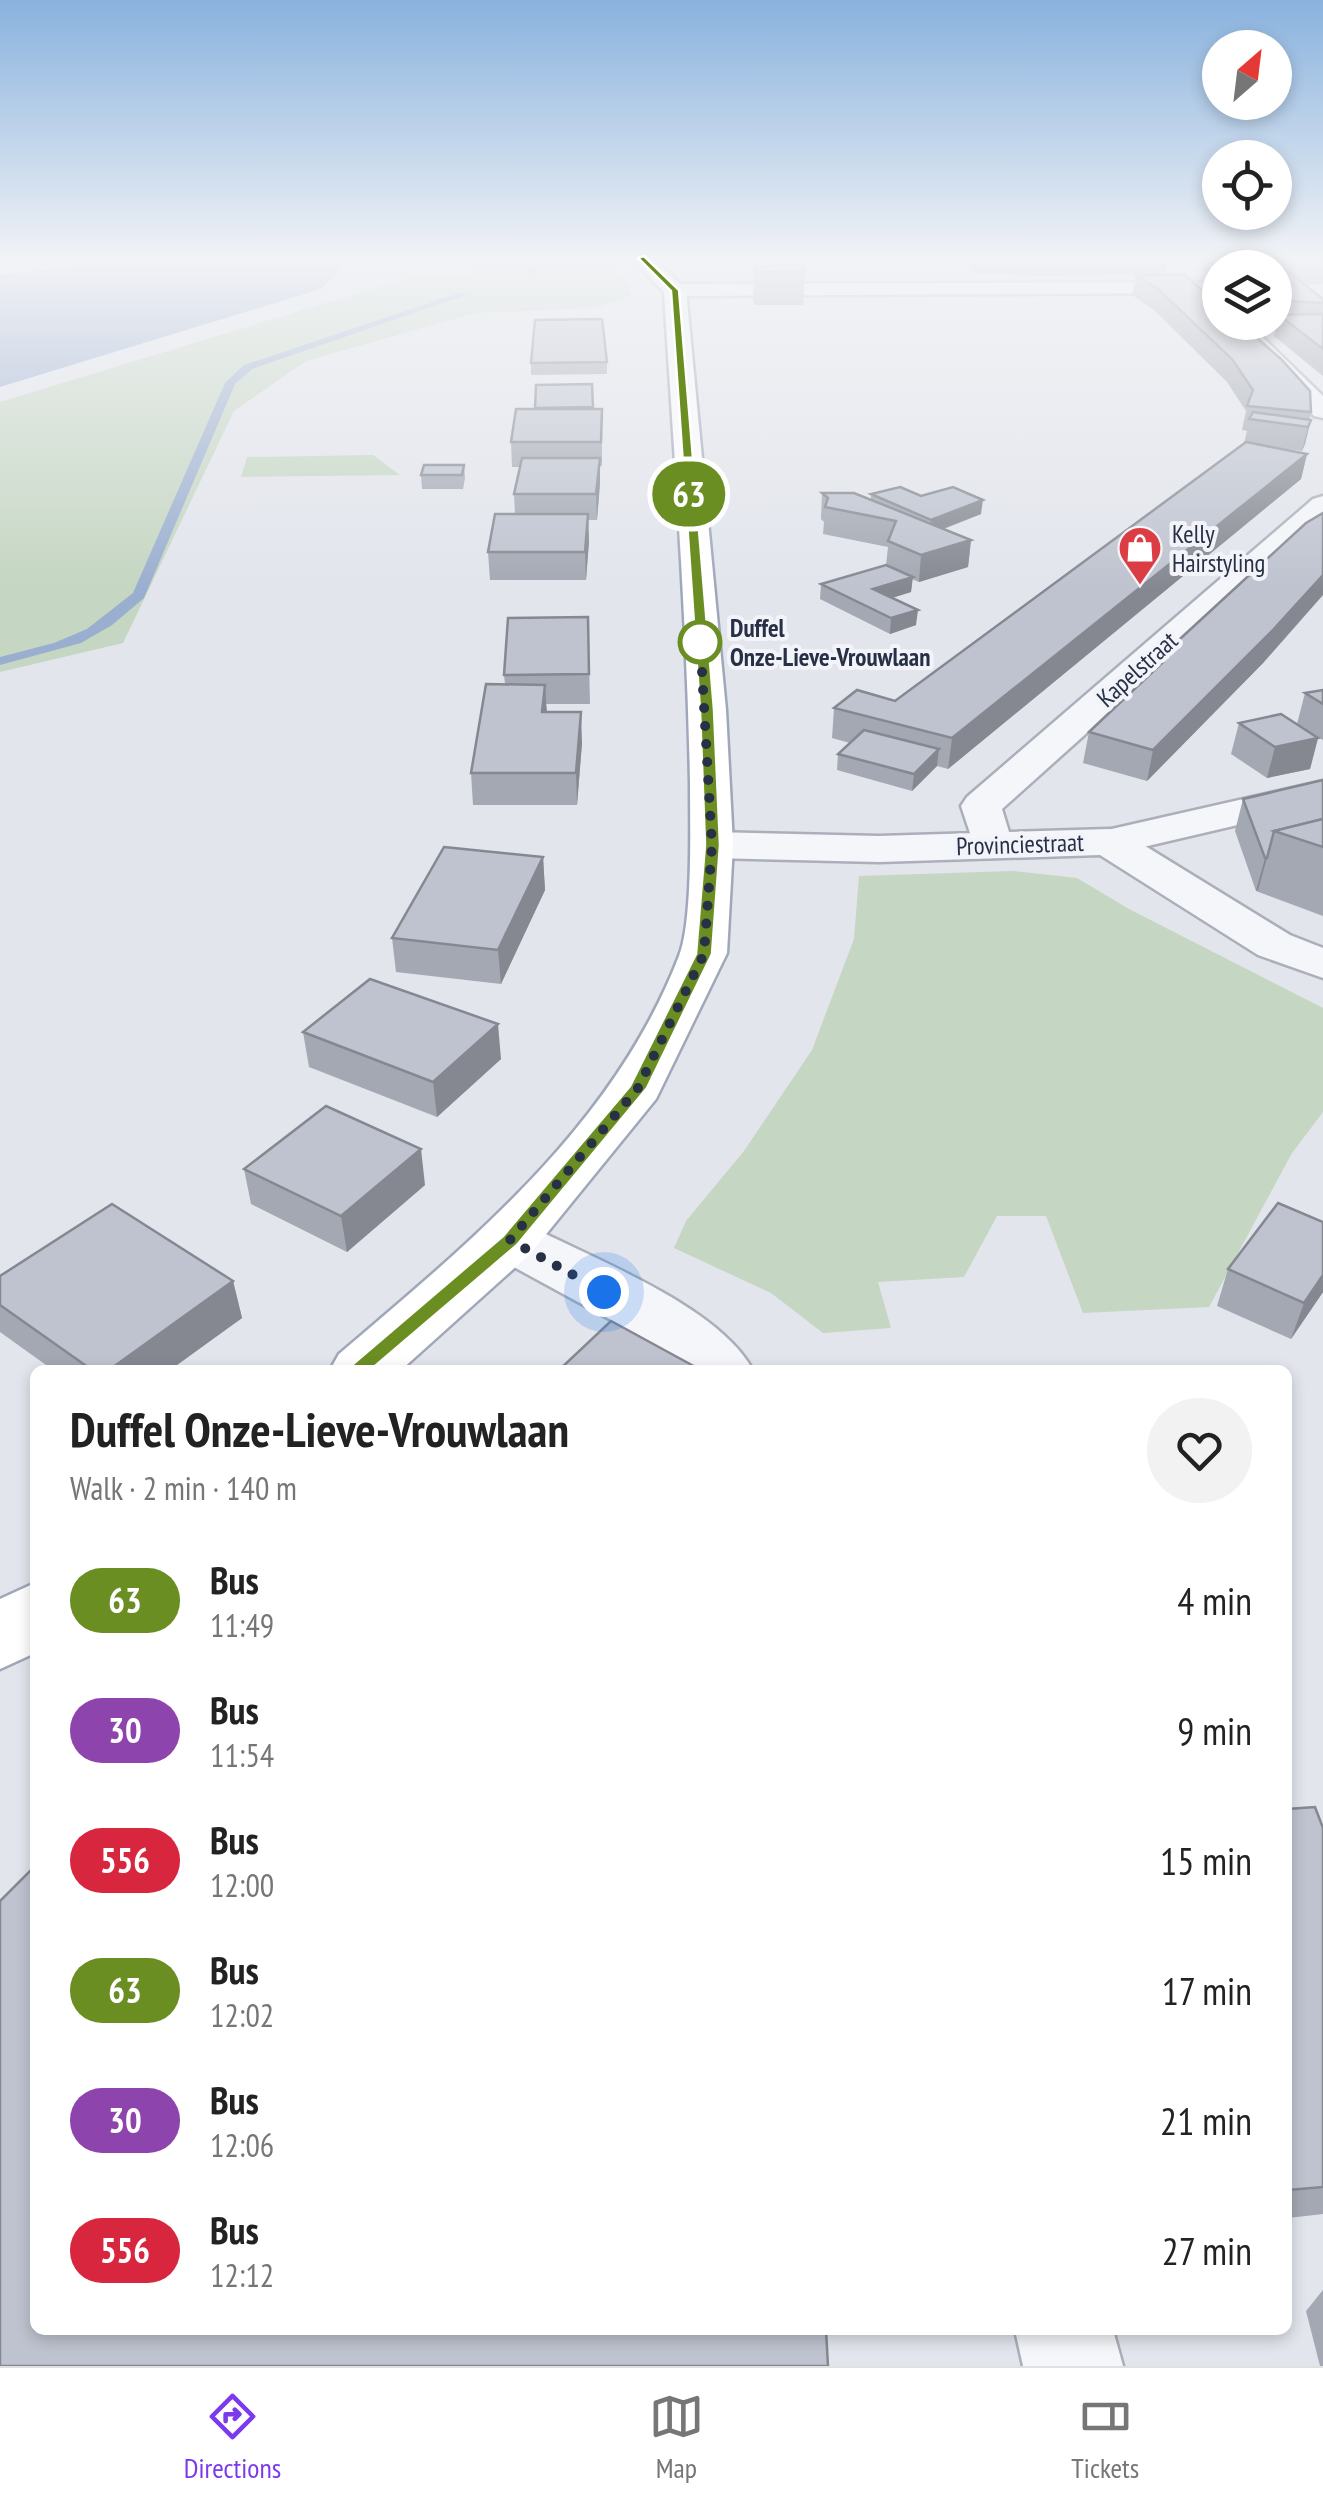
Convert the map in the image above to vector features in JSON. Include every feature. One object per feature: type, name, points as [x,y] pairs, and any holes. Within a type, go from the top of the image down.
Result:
[{"type":"main road","points":[[367,1365],[510,1240],[638,1088],[704,954],[712,845],[707,710],[681,368]]},
{"type":"main road","points":[[0,1638],[30,1616]]},
{"type":"street","points":[[1280,368],[1323,410]]},
{"type":"street","name":"Kapelstraat","points":[[992,845],[981,806],[1323,505]]},
{"type":"street","name":"Provinciestraat","points":[[712,845],[879,849],[1109,842],[1323,793]]},
{"type":"street","points":[[1109,842],[1274,945],[1323,964]]},
{"type":"street","points":[[510,1240],[667,1324],[716,1365]]},
{"type":"street","points":[[1065,2335],[1072,2366]]},
{"type":"green space","points":[[111,368],[295,368],[234,411],[123,643],[0,672],[0,402]]},
{"type":"green space","points":[[373,455],[400,475],[241,477],[247,457]]},
{"type":"green space","points":[[1013,871],[1077,878],[1129,909],[1323,1008],[1323,1112],[1292,1153],[1209,1307],[1083,1313],[1046,1216],[997,1216],[964,1277],[878,1282],[891,1328],[823,1333],[771,1293],[674,1248],[686,1221],[744,1151],[812,1050],[854,939],[859,876]]},
{"type":"water","points":[[0,368],[61,368],[0,387]]},
{"type":"building","points":[[1238,368],[1290,368],[1310,391],[1311,412],[1247,406],[1253,390]]},
{"type":"building","points":[[592,384],[593,407],[535,408],[536,385]]},
{"type":"building","points":[[516,409],[602,409],[601,442],[511,442]]},
{"type":"building","points":[[1253,412],[1311,420],[1308,427],[1249,419]]},
{"type":"building","points":[[1246,442],[1307,454],[952,738],[834,708],[857,690],[895,701]]},
{"type":"building","points":[[522,458],[600,458],[596,494],[514,494]]},
{"type":"building","points":[[424,465],[464,465],[462,475],[421,475]]},
{"type":"building","points":[[900,487],[921,496],[953,487],[983,500],[931,520],[871,494]]},
{"type":"building","points":[[822,493],[854,493],[971,540],[921,555],[888,541],[896,521],[825,507],[828,498]]},
{"type":"building","points":[[1323,513],[1323,575],[1153,750],[1089,732],[1163,662],[1156,661],[1306,523]]},
{"type":"building","points":[[495,514],[588,514],[585,552],[488,552]]},
{"type":"building","points":[[886,565],[913,577],[873,589],[918,610],[891,618],[821,584]]},
{"type":"building","points":[[588,617],[589,674],[504,675],[508,618]]},
{"type":"building","points":[[486,684],[545,685],[542,712],[581,712],[576,773],[471,773]]},
{"type":"building","points":[[1323,690],[1323,704],[1305,693]]},
{"type":"building","points":[[1281,714],[1318,738],[1275,747],[1239,723]]},
{"type":"building","points":[[864,730],[939,749],[914,774],[838,754]]},
{"type":"building","points":[[1323,780],[1323,819],[1274,831],[1265,858],[1243,799]]},
{"type":"building","points":[[1323,819],[1323,847],[1274,831]]},
{"type":"building","points":[[444,847],[543,857],[498,950],[392,938]]},
{"type":"building","points":[[370,979],[498,1024],[433,1082],[303,1032]]},
{"type":"building","points":[[326,1106],[421,1149],[341,1216],[244,1169]]},
{"type":"building","points":[[1278,1203],[1323,1222],[1323,1275],[1304,1303],[1228,1269]]},
{"type":"building","points":[[112,1204],[233,1281],[116,1365],[85,1365],[0,1305],[0,1276]]},
{"type":"building","points":[[611,1321],[692,1365],[564,1365]]},
{"type":"building","points":[[1315,1807],[1323,1828],[1323,2187],[1292,2190],[1292,1809]]},
{"type":"building","points":[[30,1871],[30,2335],[826,2335],[828,2366],[0,2366],[0,1901]]},
{"type":"waterway","points":[[0,661],[76,640],[107,622],[139,595],[230,383],[246,368]]},
{"type":"bus line","name":"63","points":[[367,1365],[510,1240],[638,1088],[704,954],[712,845],[707,710],[681,368]]},
{"type":"place","name":"Kelly Hairstyling","points":[[1140,586]]},
{"type":"place","name":"Duffel Onze-Lieve-Vrouwlaan","points":[[700,642]]},
{"type":"route","points":[[604,1292],[510,1240],[638,1088],[704,954],[712,845],[700,636],[700,642]]}]
